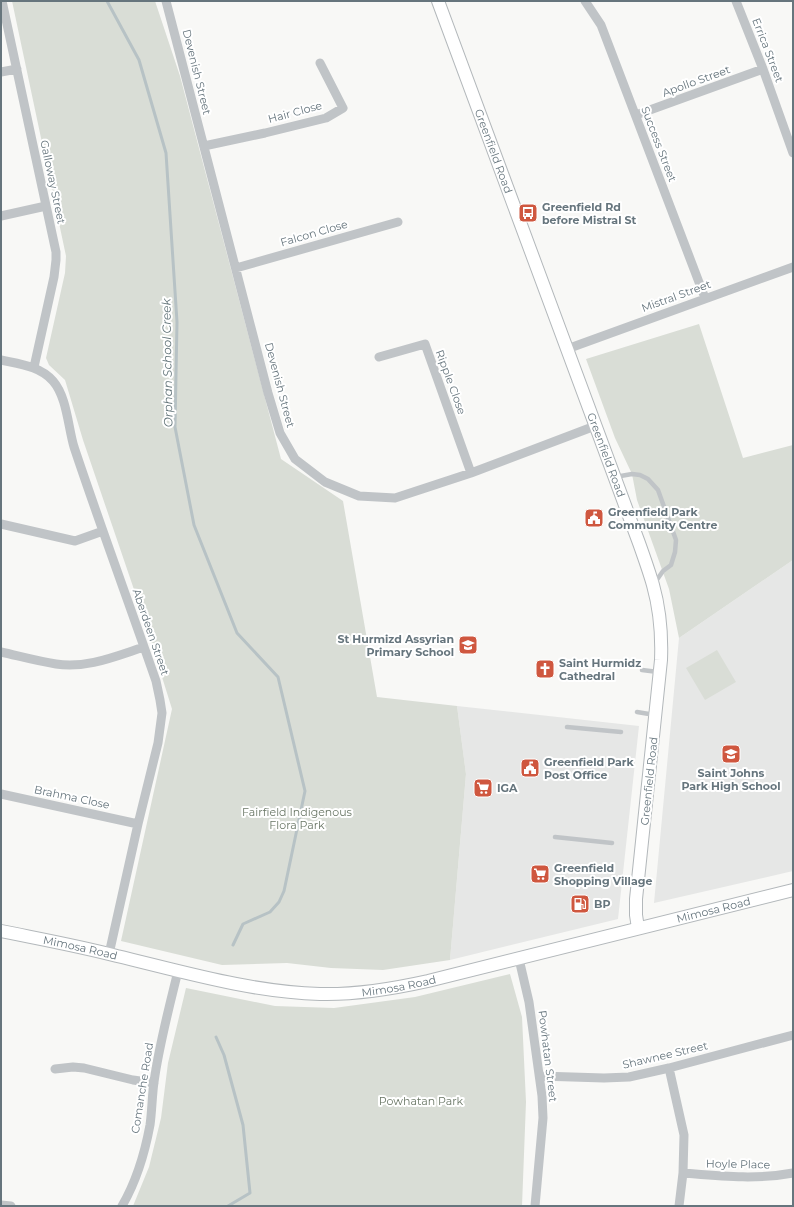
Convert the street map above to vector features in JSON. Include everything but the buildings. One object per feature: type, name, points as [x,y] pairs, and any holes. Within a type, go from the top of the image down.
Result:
[{"type":"street","name":"Galloway Street","points":[[2,1],[56,252],[56,270],[34,367]]},
{"type":"street","name":"Devenish Street","points":[[166,1],[280,433],[295,459],[325,482],[359,496],[395,498],[471,473],[595,426]]},
{"type":"street","name":"Greenfield Road","points":[[438,1],[639,543],[658,605],[662,642],[636,899],[638,928]]},
{"type":"street","name":"Success Street","points":[[585,1],[601,25],[706,298]]},
{"type":"street","name":"Errica Street","points":[[736,1],[764,69],[793,153]]},
{"type":"street","name":"Hair Close","points":[[204,146],[326,118],[342,108],[320,63]]},
{"type":"street","points":[[1,72],[16,68]]},
{"type":"street","name":"Apollo Street","points":[[636,116],[764,69]]},
{"type":"street","points":[[1,216],[46,206]]},
{"type":"street","name":"Falcon Close","points":[[236,268],[398,222]]},
{"type":"street","name":"Mistral Street","points":[[567,349],[793,267]]},
{"type":"street","name":"Ripple Close","points":[[379,357],[425,344],[471,473]]},
{"type":"street","name":"Aberdeen Street","points":[[1,360],[34,367],[48,376],[60,391],[73,444],[156,681],[160,700],[162,714],[158,743],[109,954]]},
{"type":"street","points":[[1,524],[75,541],[103,531]]},
{"type":"street","points":[[1,652],[57,664],[79,664],[102,661],[144,647]]},
{"type":"street","name":"Brahma Close","points":[[1,794],[138,824]]},
{"type":"street","name":"Mimosa Road","points":[[1,931],[260,988],[320,994],[355,993],[398,987],[793,890]]},
{"type":"street","name":"Powhatan Street","points":[[519,958],[529,1002],[540,1076],[543,1118],[535,1206]]},
{"type":"street","name":"Comanche Road","points":[[122,1206],[140,1165],[150,1125],[154,1082],[178,971]]},
{"type":"street","name":"Shawnee Street","points":[[540,1076],[604,1078],[628,1077],[793,1036]]},
{"type":"street","points":[[55,1069],[73,1067],[84,1068],[133,1080],[154,1082]]},
{"type":"street","points":[[669,1068],[684,1134],[683,1173],[679,1206]]},
{"type":"street","name":"Hoyle Place","points":[[683,1173],[742,1178],[777,1176],[793,1173]]},
{"type":"street","points":[[1,1205],[11,1206]]},
{"type":"lane","points":[[614,477],[632,474],[640,475],[648,479],[658,490],[676,540],[675,552],[671,565],[663,571],[653,585]]},
{"type":"lane","points":[[642,670],[660,672]]},
{"type":"lane","points":[[637,712],[655,715]]},
{"type":"lane","points":[[567,727],[621,732]]},
{"type":"lane","points":[[555,837],[612,843]]},
{"type":"shaded area","name":"Saint Johns Park High School","points":[[793,560],[793,871],[654,903],[679,638]]},
{"type":"shaded area","name":"Greenfield Shopping Village","points":[[457,706],[639,726],[618,919],[450,960],[466,774]]},
{"type":"green space","name":"Fairfield Indigenous Flora Park","points":[[12,1],[155,1],[180,76],[281,459],[343,501],[377,697],[457,706],[466,774],[450,960],[383,970],[331,968],[287,963],[222,965],[121,941],[172,709],[142,613],[83,440],[65,380],[49,365],[46,358],[65,273],[66,256]]},
{"type":"green space","points":[[699,324],[743,458],[793,445],[793,560],[679,638],[669,589],[637,500],[632,474],[615,438],[586,359]]},
{"type":"green space","points":[[717,650],[736,682],[705,700],[686,668]]},
{"type":"green space","name":"Powhatan Park","points":[[510,974],[522,1017],[526,1102],[522,1206],[133,1206],[149,1167],[161,1118],[168,1063],[186,988],[275,1006],[334,1008],[415,997]]},
{"type":"waterway","name":"Orphan School Creek","points":[[107,1],[139,60],[166,153],[177,322],[175,427],[194,525],[237,633],[278,677],[305,791],[284,891],[279,902],[270,912],[243,924],[233,945]]},
{"type":"waterway","name":"Orphan School Creek","points":[[216,1037],[224,1055],[243,1125],[250,1193],[228,1206]]},
{"type":"place","name":"Greenfield Rd before Mistral St","points":[[528,213]]},
{"type":"place","name":"Greenfield Park Community Centre","points":[[594,518]]},
{"type":"place","name":"St Hurmizd Assyrian Primary School","points":[[468,645]]},
{"type":"place","name":"Saint Hurmidz Cathedral","points":[[545,669]]},
{"type":"place","name":"Saint Johns Park High School","points":[[731,754]]},
{"type":"place","name":"Greenfield Park Post Office","points":[[530,768]]},
{"type":"place","name":"IGA","points":[[483,788]]},
{"type":"place","name":"Greenfield Shopping Village","points":[[540,874]]},
{"type":"place","name":"BP","points":[[580,904]]}]
